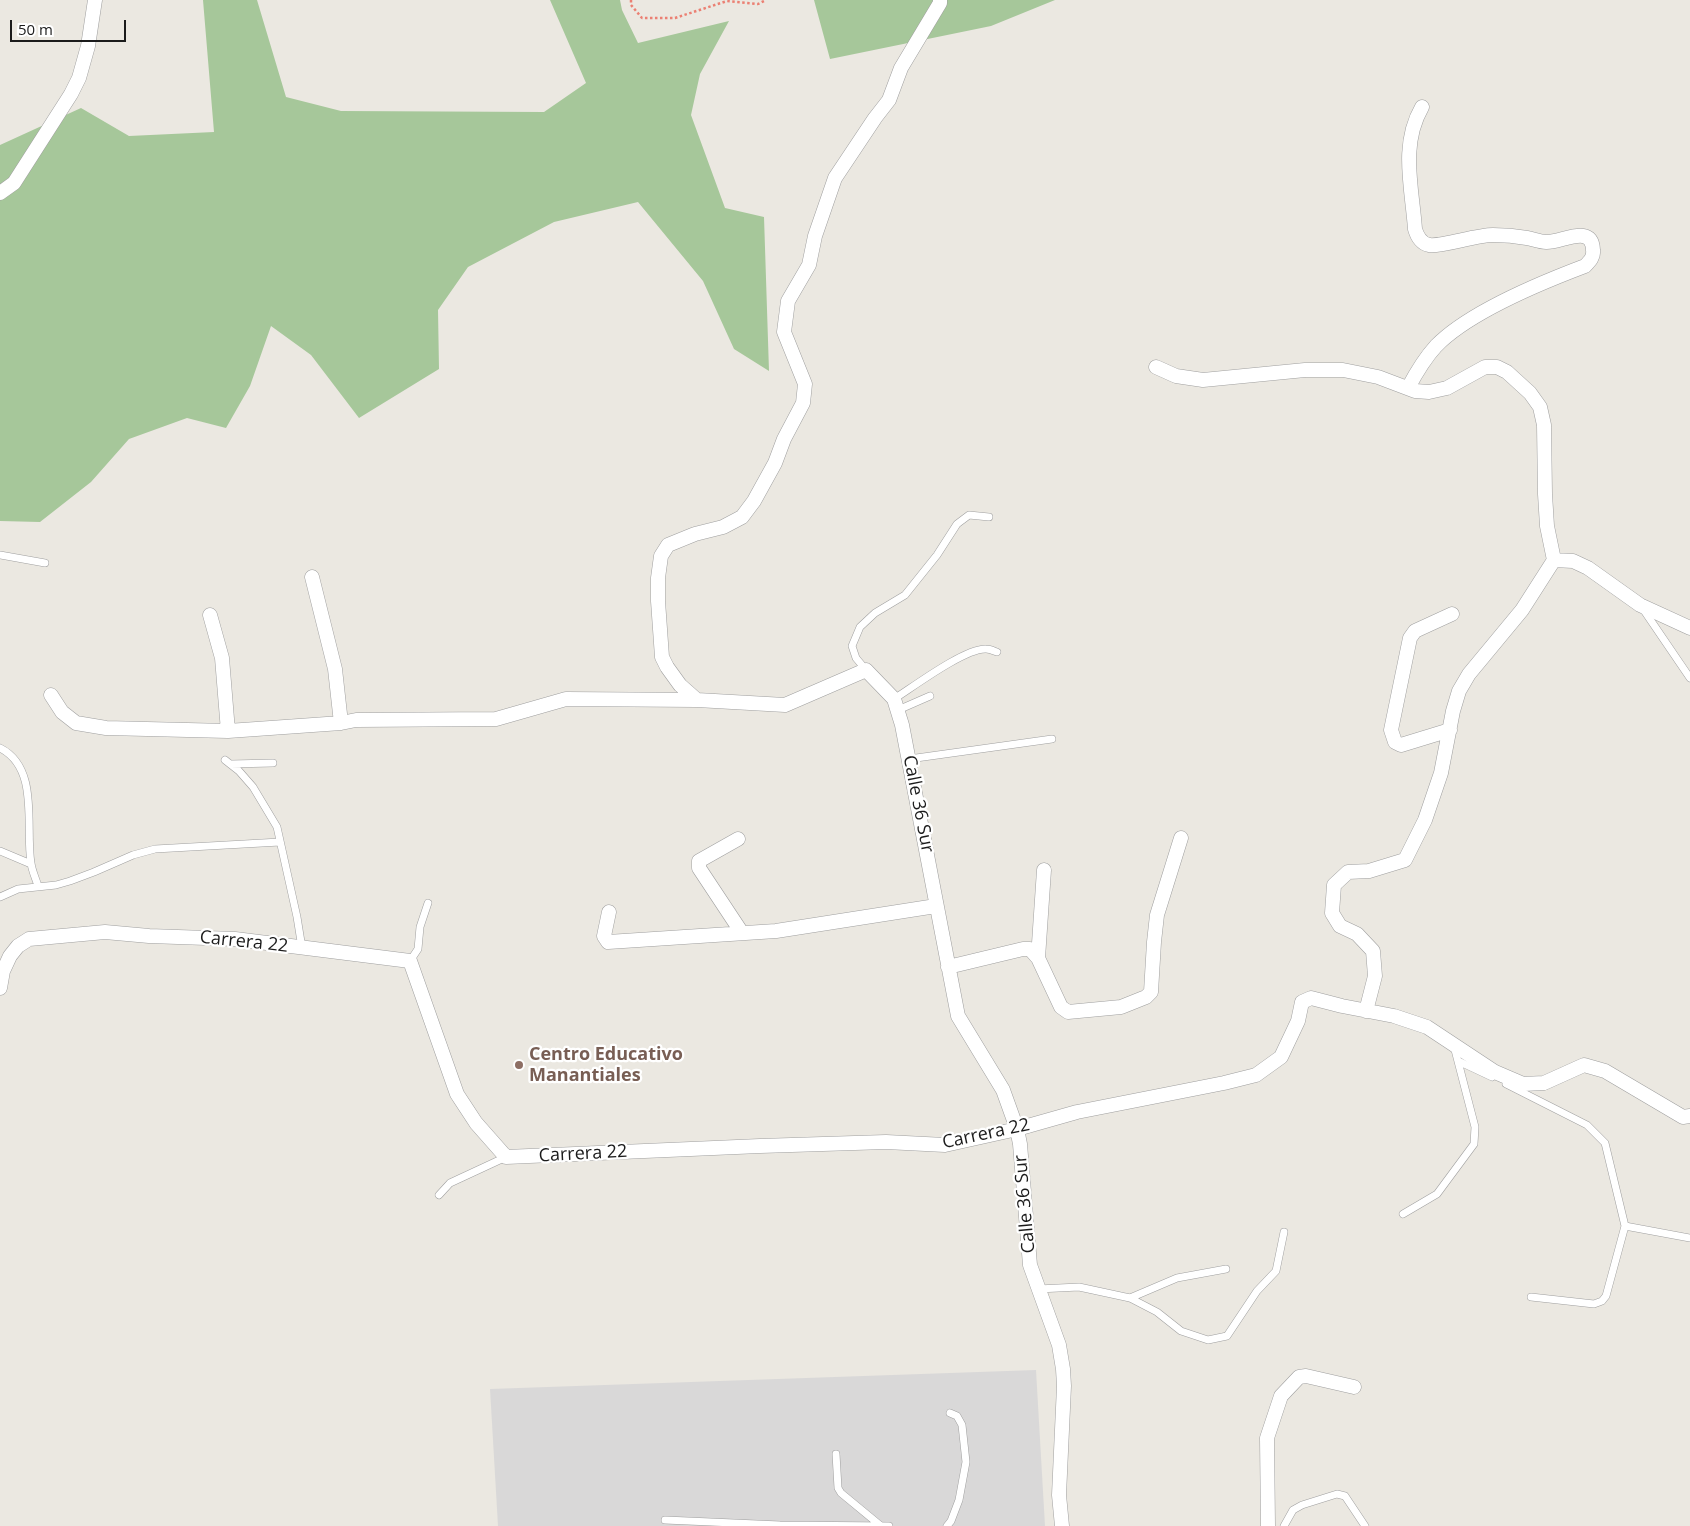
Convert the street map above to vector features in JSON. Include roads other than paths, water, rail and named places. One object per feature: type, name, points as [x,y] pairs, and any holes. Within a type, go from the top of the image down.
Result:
[{"type":"street","points":[[0,193],[14,183],[71,94],[85,62],[95,0]]},
{"type":"street","points":[[697,700],[680,685],[667,667],[662,656],[658,601],[658,578],[661,556],[668,545],[695,534],[723,527],[742,517],[754,501],[775,463],[784,439],[802,403],[805,384],[784,332],[788,301],[809,265],[815,236],[835,178],[889,100],[901,68],[940,0]]},
{"type":"street","points":[[1408,388],[1426,357],[1457,327],[1516,295],[1585,266],[1593,252],[1592,242],[1589,238],[1582,235],[1546,242],[1493,235],[1432,245],[1424,243],[1419,239],[1415,229],[1409,142],[1413,124],[1422,107]]},
{"type":"street","points":[[1156,366],[1176,376],[1203,380],[1305,370],[1343,370],[1378,377],[1422,392],[1438,391],[1447,388],[1479,369],[1491,366],[1507,372],[1536,399],[1544,416],[1545,494],[1548,537],[1554,560],[1522,610],[1469,674],[1459,691],[1453,711],[1441,773],[1425,820],[1405,860],[1369,871],[1348,872],[1334,885],[1332,913],[1340,926],[1357,934],[1373,952],[1375,976],[1366,1011],[1394,1016],[1427,1027],[1495,1072],[1523,1084],[1544,1083],[1584,1065],[1605,1071],[1683,1117],[1690,1116]]},
{"type":"street","points":[[1554,560],[1572,561],[1588,568],[1640,604],[1690,628]]},
{"type":"street","points":[[312,577],[335,669],[337,703],[341,723]]},
{"type":"street","points":[[1450,730],[1401,745],[1395,742],[1390,730],[1410,638],[1415,630],[1452,614]]},
{"type":"street","points":[[210,615],[222,658],[228,731]]},
{"type":"street","points":[[51,695],[62,712],[76,723],[106,728],[228,731],[341,723],[356,720],[496,719],[566,699],[697,700],[785,705],[866,670],[896,705]]},
{"type":"street","name":"Calle 36 Sur","points":[[896,705],[902,724],[958,1016],[1003,1090],[1017,1129],[1020,1144],[1030,1265],[1058,1345],[1063,1369],[1064,1386],[1059,1495],[1062,1526]]},
{"type":"street","points":[[948,967],[1030,949],[1038,958],[1061,1006],[1068,1012],[1121,1007],[1146,997],[1152,992],[1157,915],[1181,838]]},
{"type":"street","points":[[738,839],[699,861],[699,868],[742,933]]},
{"type":"street","points":[[1038,958],[1044,870]]},
{"type":"street","points":[[609,912],[604,936],[608,942],[776,931],[936,906]]},
{"type":"street","name":"Carrera 22","points":[[0,988],[6,955],[29,939],[105,932],[149,936],[235,939],[410,961]]},
{"type":"street","points":[[410,961],[457,1094],[476,1123],[506,1157]]},
{"type":"street","name":"Carrera 22","points":[[506,1157],[770,1145],[886,1142],[945,1145],[1017,1129],[1076,1112],[1256,1075],[1281,1057],[1298,1022],[1302,1002],[1311,998],[1366,1011]]},
{"type":"street","points":[[1268,1526],[1267,1438],[1280,1396],[1300,1377],[1306,1376],[1354,1386]]},
{"type":"lane","points":[[866,670],[856,658],[852,646],[860,627],[875,613],[905,594],[937,556],[957,524],[969,516],[989,517]]},
{"type":"lane","points":[[0,555],[45,563]]},
{"type":"lane","points":[[1640,604],[1690,678]]},
{"type":"lane","points":[[896,705],[956,659],[985,649],[997,652]]},
{"type":"lane","points":[[896,705],[930,696]]},
{"type":"lane","points":[[909,760],[1052,739]]},
{"type":"lane","points":[[0,748],[15,758],[25,777],[31,864],[38,886]]},
{"type":"lane","points":[[273,763],[228,762],[240,771],[258,795],[277,827],[302,948]]},
{"type":"lane","points":[[0,897],[18,889],[56,885],[70,881],[132,854],[155,849],[280,842]]},
{"type":"lane","points":[[0,851],[31,864]]},
{"type":"lane","points":[[410,961],[418,949],[420,927],[428,903]]},
{"type":"lane","points":[[1403,1214],[1437,1194],[1474,1144],[1475,1127],[1454,1045]]},
{"type":"lane","points":[[1458,1061],[1587,1125],[1605,1143],[1625,1226],[1606,1296],[1602,1301],[1594,1304],[1531,1297]]},
{"type":"lane","points":[[439,1195],[450,1183],[506,1157]]},
{"type":"lane","points":[[1625,1226],[1690,1238]]},
{"type":"lane","points":[[1038,1289],[1079,1287],[1130,1298],[1157,1312],[1182,1331],[1208,1340],[1227,1336],[1257,1291],[1276,1271],[1284,1232]]},
{"type":"lane","points":[[1130,1298],[1177,1278],[1226,1269]]},
{"type":"lane","points":[[947,1526],[951,1521],[959,1500],[966,1462],[962,1425],[958,1416],[950,1413]]},
{"type":"lane","points":[[836,1454],[838,1488],[841,1493],[881,1526]]},
{"type":"lane","points":[[1284,1526],[1293,1510],[1302,1505],[1337,1494],[1345,1496],[1365,1526]]},
{"type":"lane","points":[[665,1520],[780,1526],[889,1526]]},
{"type":"place","name":"Centro Educativo Manantiales","points":[[519,1065]]}]
